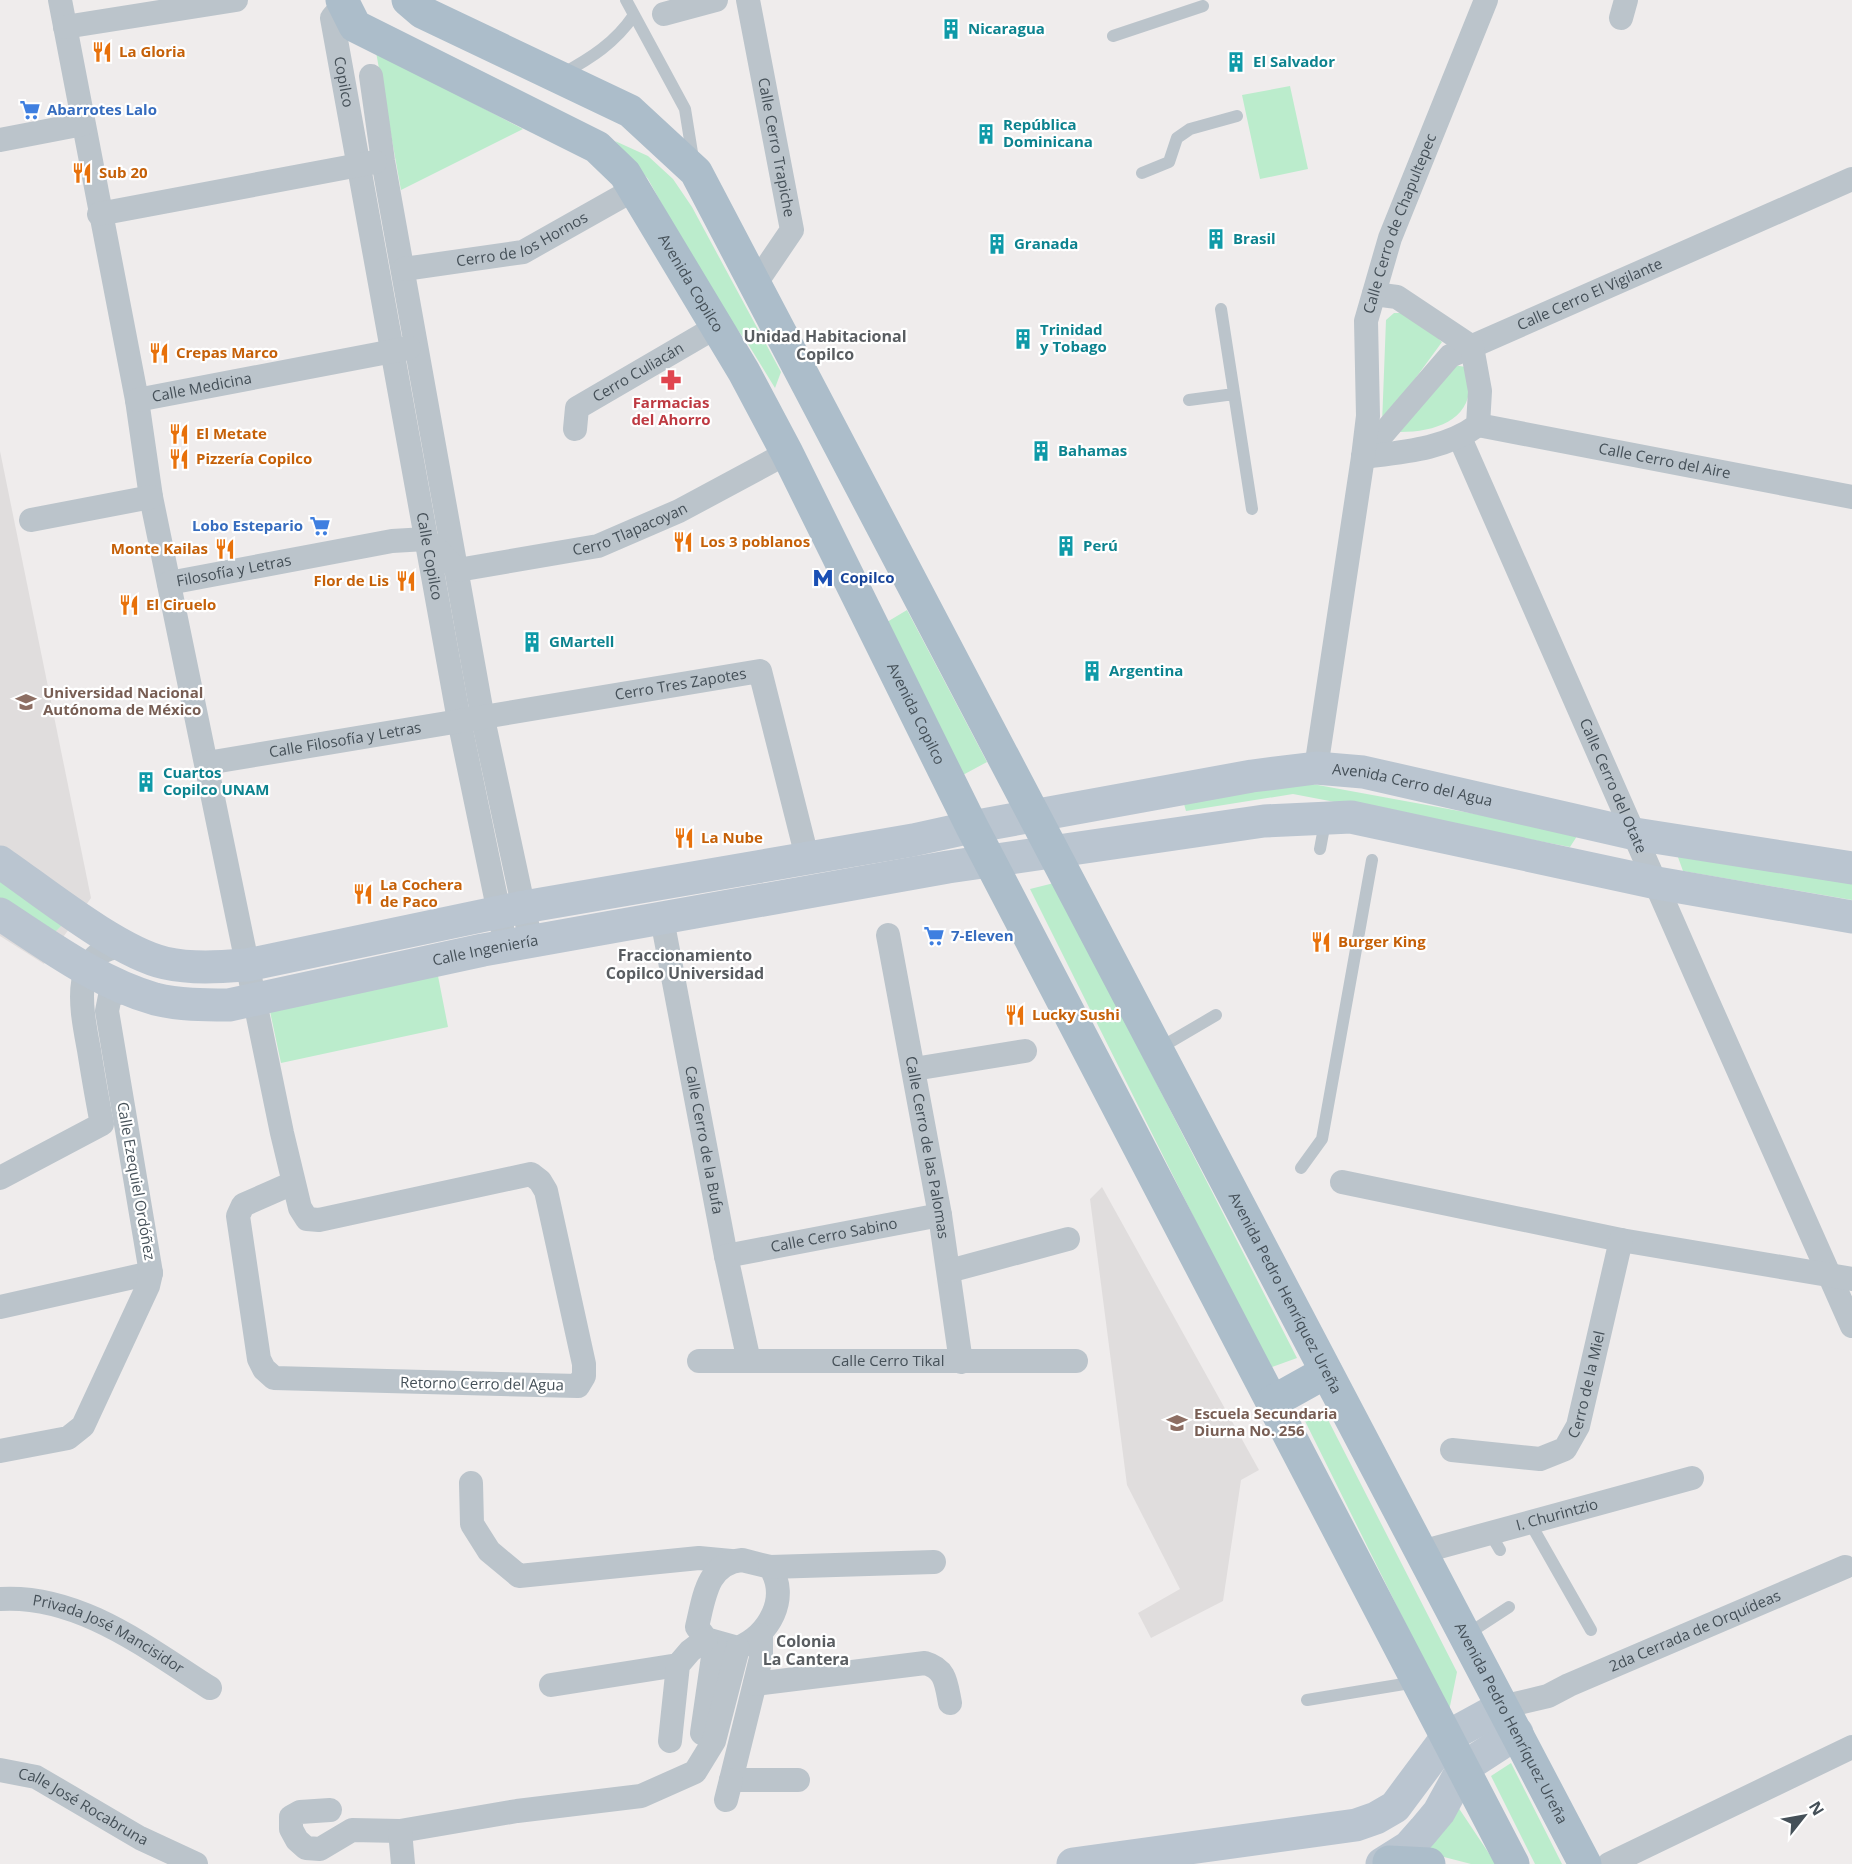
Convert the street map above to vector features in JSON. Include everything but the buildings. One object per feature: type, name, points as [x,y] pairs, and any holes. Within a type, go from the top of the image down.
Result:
[{"type":"main road","points":[[408,0],[422,12],[630,111],[696,172],[1036,817]]},
{"type":"main road","name":"Avenida Copilco","points":[[343,3],[355,26],[597,147],[625,174],[744,372],[788,453],[972,827]]},
{"type":"main road","points":[[744,372],[767,399],[798,450],[803,453],[812,451],[815,444],[810,390]]},
{"type":"main road","points":[[819,515],[818,491],[826,479],[833,475],[849,475],[862,485]]},
{"type":"main road","name":"Avenida Pedro Henríquez Ureña","points":[[1036,817],[1585,1864]]},
{"type":"main road","points":[[972,827],[1513,1864]]},
{"type":"main road","points":[[1272,1402],[1326,1372]]},
{"type":"main road","points":[[1386,1863],[1429,1864]]},
{"type":"street","name":"Calle Medicina","points":[[60,0],[99,214],[137,400],[417,347]]},
{"type":"street","points":[[65,27],[236,0]]},
{"type":"street","points":[[664,14],[716,0]]},
{"type":"street","name":"Calle Cerro Trapiche","points":[[748,0],[792,230],[756,284]]},
{"type":"street","name":"Calle Cerro de Chapultepec","points":[[1316,768],[1364,457],[1368,416],[1366,321],[1390,238],[1486,0]]},
{"type":"street","name":"Copilco","points":[[343,3],[332,18],[358,164]]},
{"type":"street","name":"Copilco","points":[[371,76],[383,161]]},
{"type":"street","points":[[0,140],[83,124]]},
{"type":"street","points":[[99,214],[383,161]]},
{"type":"street","name":"Calle Copilco","points":[[383,161],[458,570],[519,944]]},
{"type":"street","name":"Calle Copilco","points":[[358,164],[459,720],[512,910]]},
{"type":"street","name":"Calle Cerro El Vigilante","points":[[1364,457],[1450,356],[1852,178]]},
{"type":"street","name":"Cerro de los Hornos","points":[[404,269],[523,252],[633,190]]},
{"type":"street","points":[[1374,294],[1397,297],[1472,347]]},
{"type":"street","name":"Cerro Culiacán","points":[[575,429],[577,408],[716,327]]},
{"type":"street","name":"Calle Cerro del Otate","points":[[1472,347],[1480,391],[1469,431],[1674,929],[1841,1277],[1852,1326]]},
{"type":"street","points":[[137,400],[151,497],[169,583]]},
{"type":"street","points":[[1364,457],[1406,451],[1469,431]]},
{"type":"street","name":"Calle Cerro del Aire","points":[[1469,431],[1852,497]]},
{"type":"street","name":"Cerro Tlapacoyan","points":[[458,570],[598,546],[680,511],[788,453]]},
{"type":"street","points":[[31,520],[151,497]]},
{"type":"street","points":[[426,539],[458,570]]},
{"type":"street","name":"Filosofía y Letras","points":[[255,999],[169,583],[392,541],[426,539]]},
{"type":"street","name":"Cerro Tres Zapotes","points":[[483,718],[760,671],[807,857]]},
{"type":"street","name":"Calle Filosofía y Letras","points":[[207,763],[459,720],[483,718]]},
{"type":"street","name":"Avenida Cerro del Agua","points":[[972,827],[1252,776],[1316,768],[1363,772],[1635,834],[1852,868]]},
{"type":"street","points":[[991,861],[1264,821],[1320,833],[1351,817],[1656,883],[1852,917]]},
{"type":"street","points":[[0,862],[126,946],[163,962],[202,968],[247,965],[512,910],[913,840],[972,827]]},
{"type":"street","points":[[913,840],[922,858],[916,874]]},
{"type":"street","name":"Calle Ingeniería","points":[[0,914],[126,990],[157,999],[192,1005],[229,1005],[519,944],[991,861]]},
{"type":"street","name":"Calle Cerro de la Bufa","points":[[662,919],[726,1256],[749,1361]]},
{"type":"street","name":"Calle Cerro de las Palomas","points":[[888,935],[940,1215],[961,1362]]},
{"type":"street","points":[[0,1178],[102,1124],[82,1011],[81,992],[87,968],[103,951],[126,946]]},
{"type":"street","name":"Calle Ezequiel Ordóñez","points":[[0,1451],[68,1438],[83,1426],[148,1286],[151,1273],[107,1011],[110,996],[126,990]]},
{"type":"street","name":"Retorno Cerro del Agua","points":[[255,999],[293,1183],[300,1208],[307,1219],[319,1220],[531,1174],[540,1181],[546,1191],[584,1364],[584,1376],[578,1386],[274,1378],[264,1369],[259,1359],[238,1216],[243,1205],[293,1183]]},
{"type":"street","points":[[914,1069],[1025,1051]]},
{"type":"street","points":[[1342,1182],[1621,1240],[1841,1277]]},
{"type":"street","name":"Calle Cerro Sabino","points":[[726,1256],[940,1215]]},
{"type":"street","points":[[948,1271],[1068,1239]]},
{"type":"street","name":"Cerro de la Miel","points":[[1452,1450],[1540,1459],[1565,1449],[1578,1426],[1621,1240]]},
{"type":"street","points":[[0,1307],[151,1273]]},
{"type":"street","name":"Calle Cerro Tikal","points":[[699,1361],[1076,1360]]},
{"type":"street","name":"I. Churintzio","points":[[1421,1552],[1495,1541],[1529,1521],[1692,1478]]},
{"type":"street","points":[[471,1483],[472,1524],[489,1551],[519,1576],[699,1558],[742,1560],[770,1567],[934,1562]]},
{"type":"street","points":[[330,1810],[300,1812],[291,1817],[291,1828],[297,1840],[306,1848],[320,1849],[352,1830],[400,1831],[517,1811],[641,1796],[695,1772],[700,1767],[704,1754],[701,1738],[722,1645],[711,1579],[699,1558]]},
{"type":"street","points":[[711,1579],[717,1568],[731,1561]]},
{"type":"street","points":[[550,1685],[722,1645],[776,1607],[779,1591],[777,1578],[770,1567]]},
{"type":"street","points":[[779,1591],[800,1567]]},
{"type":"street","name":"2da Cerrada de Orquídeas","points":[[1510,1720],[1569,1685],[1845,1567]]},
{"type":"street","name":"Privada José Mancisidor","points":[[0,1599],[47,1604],[104,1620],[210,1688]]},
{"type":"street","points":[[722,1645],[755,1684]]},
{"type":"street","points":[[670,1741],[722,1645]]},
{"type":"street","points":[[755,1684],[925,1663],[937,1666],[945,1676],[950,1703]]},
{"type":"street","points":[[755,1684],[728,1790],[798,1779]]},
{"type":"street","points":[[1073,1864],[1356,1825],[1376,1818],[1395,1807],[1447,1737],[1510,1720]]},
{"type":"street","points":[[1386,1863],[1409,1846],[1432,1821],[1463,1768],[1510,1720]]},
{"type":"street","points":[[1609,1864],[1852,1747]]},
{"type":"street","name":"Calle José Rocabruna","points":[[0,1770],[36,1777],[140,1838],[196,1864]]},
{"type":"street","points":[[400,1831],[403,1864]]},
{"type":"lane","points":[[626,0],[685,109],[696,172]]},
{"type":"lane","points":[[1113,36],[1203,6]]},
{"type":"lane","points":[[558,76],[593,57],[621,34],[634,15]]},
{"type":"lane","points":[[1142,173],[1169,162],[1177,138],[1190,129],[1237,116]]},
{"type":"lane","points":[[1221,309],[1252,509]]},
{"type":"lane","points":[[1190,400],[1234,394]]},
{"type":"lane","points":[[1301,1168],[1322,1139],[1371,860]]},
{"type":"lane","points":[[1158,1049],[1216,1015]]},
{"type":"lane","points":[[1529,1521],[1591,1629]]},
{"type":"lane","points":[[1465,1636],[1509,1608]]},
{"type":"lane","points":[[1307,1700],[1418,1682]]},
{"type":"shaded area","name":"Universidad Nacional Autónoma de México","points":[[0,451],[91,898],[44,964],[0,936]]},
{"type":"shaded area","name":"Escuela Secundaria Diurna No. 256","points":[[1102,1187],[1259,1470],[1241,1480],[1223,1601],[1151,1638],[1138,1613],[1180,1589],[1127,1485],[1090,1199]]},
{"type":"green space","points":[[376,52],[523,129],[401,190]]},
{"type":"green space","points":[[1290,86],[1308,169],[1260,179],[1242,95]]},
{"type":"green space","points":[[615,141],[648,156],[673,179],[692,207],[781,372],[775,388],[748,344],[712,295],[648,179]]},
{"type":"green space","points":[[1394,313],[1411,313],[1442,342],[1382,424],[1386,320]]},
{"type":"green space","points":[[1453,365],[1466,367],[1469,384],[1468,397],[1463,409],[1454,418],[1430,429],[1400,432]]},
{"type":"green space","points":[[907,610],[987,762],[961,776],[887,622]]},
{"type":"green space","points":[[1296,781],[1579,833],[1570,847],[1293,794],[1186,811],[1184,804]]},
{"type":"green space","points":[[1675,849],[1852,880],[1852,900],[1683,871]]},
{"type":"green space","points":[[0,878],[66,921],[53,934],[0,901]]},
{"type":"green space","points":[[1054,883],[1297,1358],[1269,1368],[1030,889]]},
{"type":"green space","points":[[438,976],[448,1027],[281,1063],[268,1002]]},
{"type":"green space","points":[[1323,1410],[1457,1672],[1449,1711],[1303,1417]]},
{"type":"green space","points":[[1511,1763],[1562,1864],[1535,1864],[1491,1776]]},
{"type":"green space","points":[[1458,1807],[1496,1864],[1471,1864],[1417,1850]]},
{"type":"place","name":"Nicaragua","points":[[951,29]]},
{"type":"place","name":"La Gloria","points":[[102,52]]},
{"type":"place","name":"El Salvador","points":[[1236,62]]},
{"type":"place","name":"Abarrotes Lalo","points":[[30,110]]},
{"type":"place","name":"República Dominicana","points":[[986,134]]},
{"type":"place","name":"Sub 20","points":[[82,173]]},
{"type":"place","name":"Brasil","points":[[1216,239]]},
{"type":"place","name":"Granada","points":[[997,244]]},
{"type":"place","name":"Trinidad y Tobago","points":[[1023,339]]},
{"type":"place","name":"Crepas Marco","points":[[159,353]]},
{"type":"place","name":"Farmacias del Ahorro","points":[[671,380]]},
{"type":"place","name":"El Metate","points":[[179,434]]},
{"type":"place","name":"Bahamas","points":[[1041,451]]},
{"type":"place","name":"Pizzería Copilco","points":[[179,459]]},
{"type":"place","name":"Lobo Estepario","points":[[320,526]]},
{"type":"place","name":"Los 3 poblanos","points":[[683,542]]},
{"type":"place","name":"Perú","points":[[1066,546]]},
{"type":"place","name":"Monte Kailas","points":[[225,549]]},
{"type":"place","name":"Copilco","points":[[823,578]]},
{"type":"place","name":"Flor de Lis","points":[[406,581]]},
{"type":"place","name":"El Ciruelo","points":[[129,605]]},
{"type":"place","name":"GMartell","points":[[532,642]]},
{"type":"place","name":"Argentina","points":[[1092,671]]},
{"type":"place","name":"Universidad Nacional Autónoma de México","points":[[26,702]]},
{"type":"place","name":"Cuartos Copilco UNAM","points":[[146,782]]},
{"type":"place","name":"La Nube","points":[[684,838]]},
{"type":"place","name":"La Cochera de Paco","points":[[363,894]]},
{"type":"place","name":"7-Eleven","points":[[934,936]]},
{"type":"place","name":"Burger King","points":[[1321,942]]},
{"type":"place","name":"Lucky Sushi","points":[[1015,1015]]},
{"type":"place","name":"Escuela Secundaria Diurna No. 256","points":[[1177,1423]]},
{"type":"district","name":"Unidad Habitacional Copilco","points":[[825,345]]},
{"type":"district","name":"Fraccionamiento Copilco Universidad","points":[[685,964]]},
{"type":"district","name":"Colonia La Cantera","points":[[806,1650]]}]
